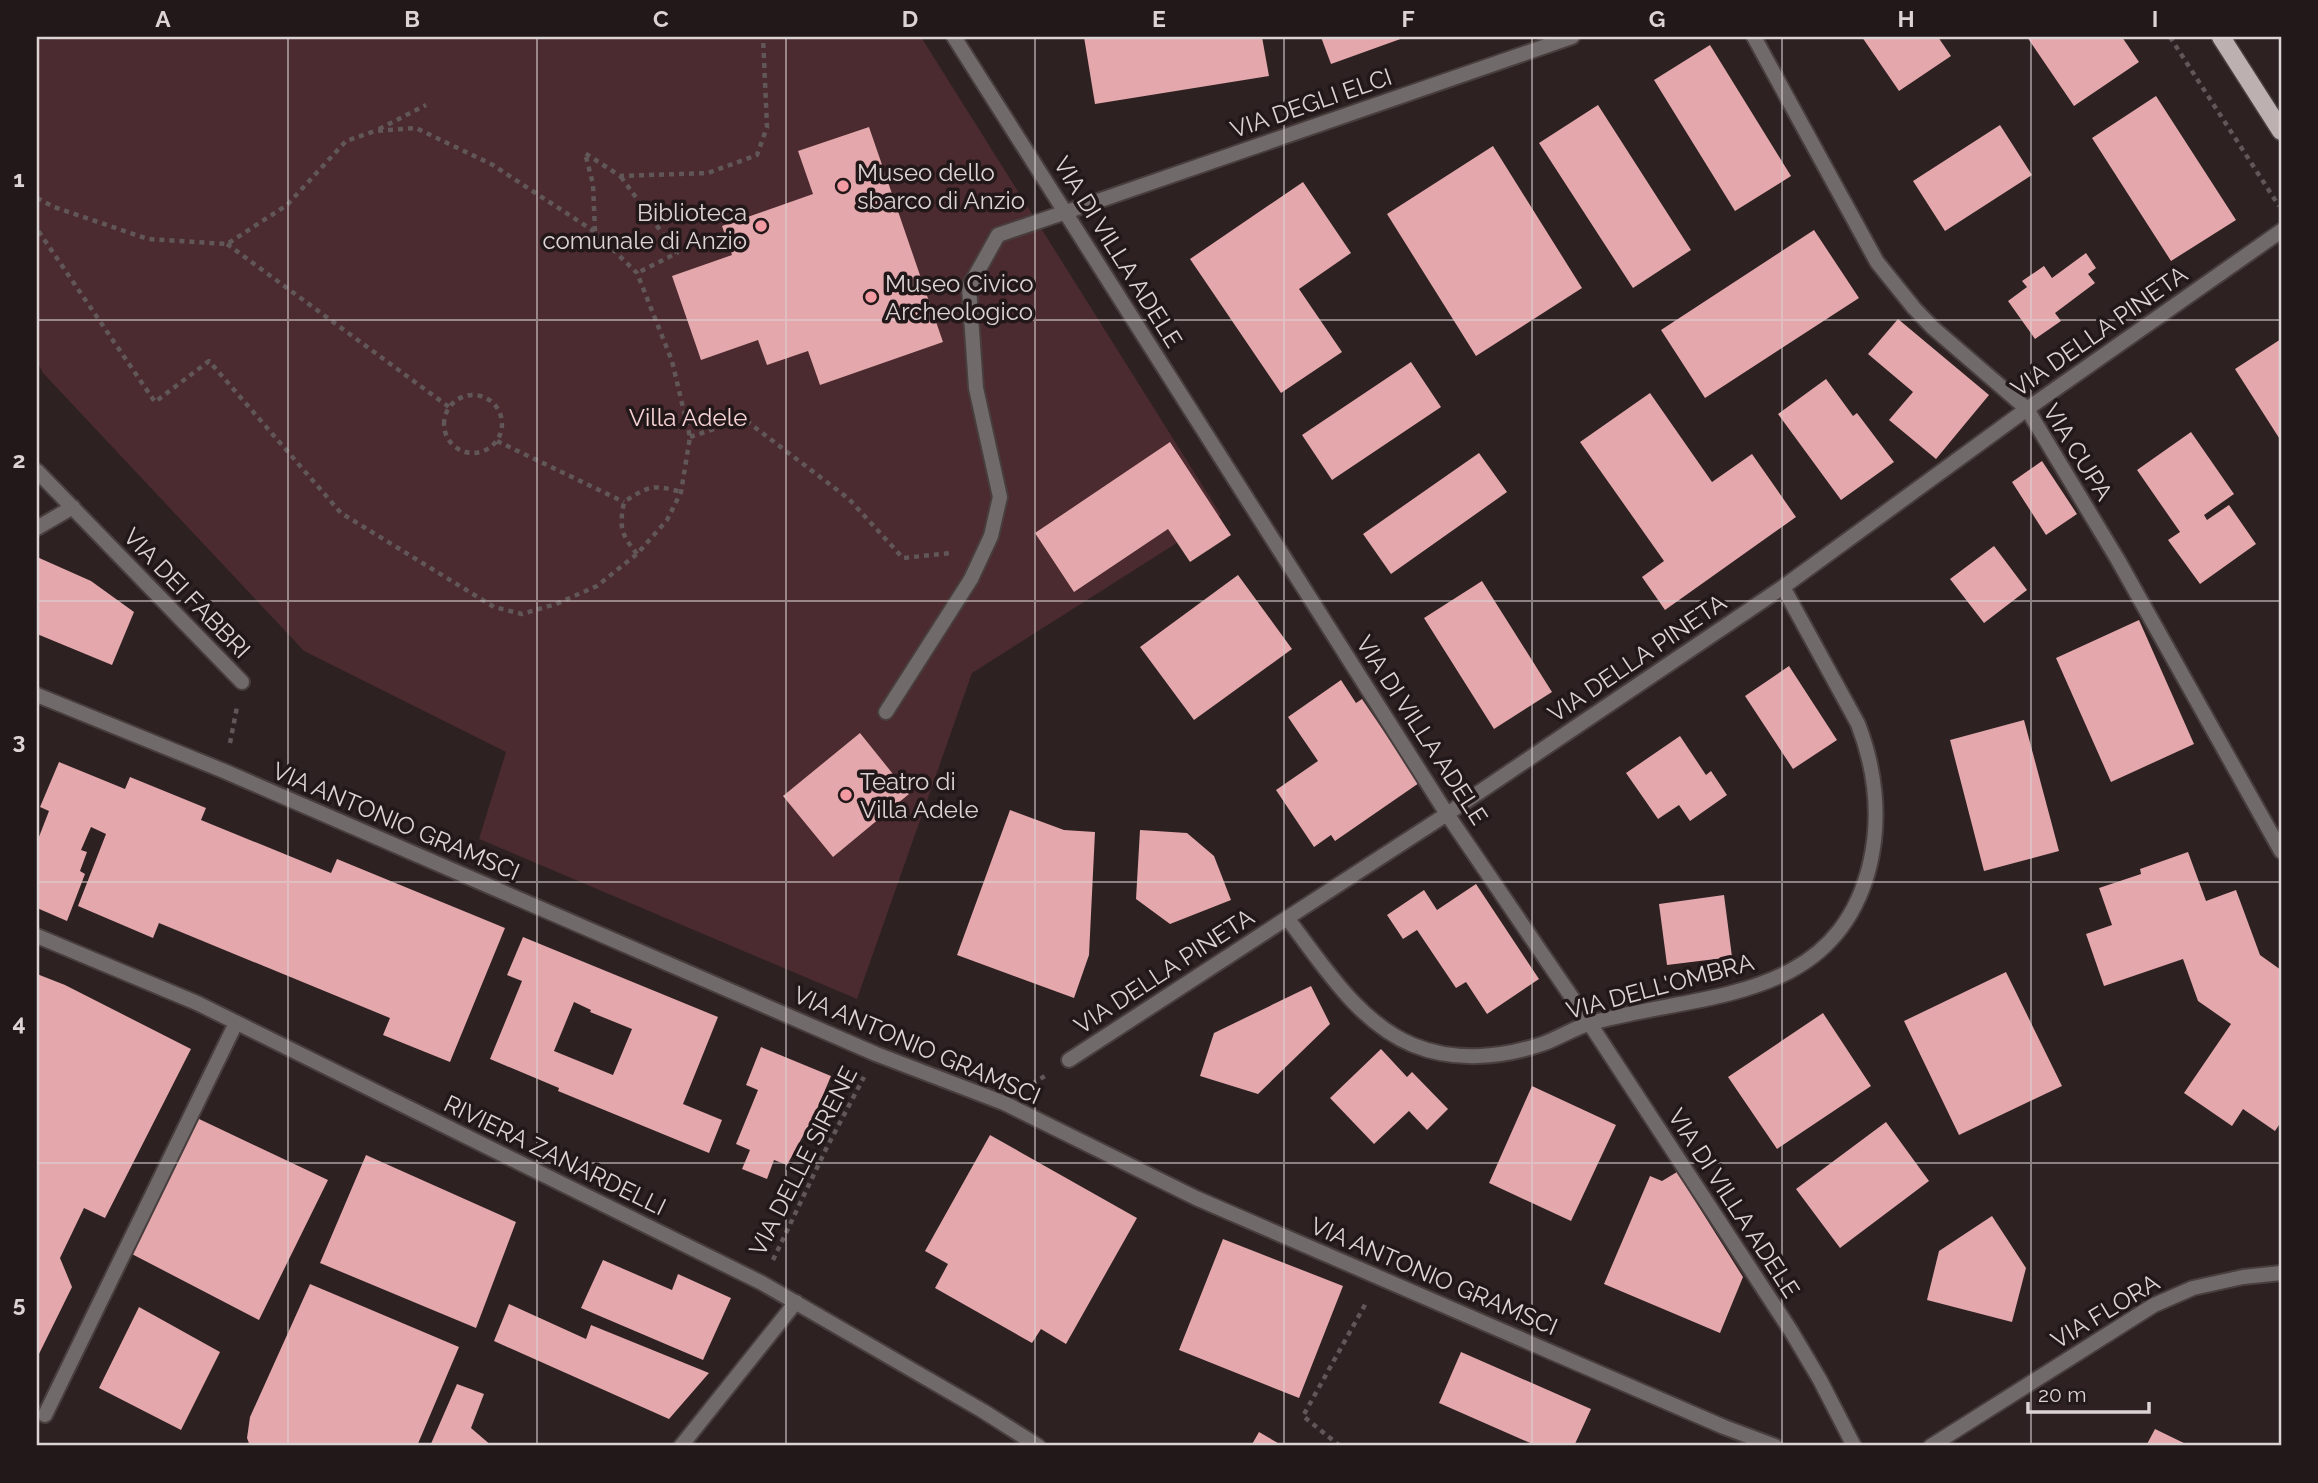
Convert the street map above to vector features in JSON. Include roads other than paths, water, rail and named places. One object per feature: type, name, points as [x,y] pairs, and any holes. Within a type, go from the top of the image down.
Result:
[{"type":"main road","points":[[2221,37],[2281,131]]},
{"type":"street","name":"VIA DI VILLA ADELE","points":[[954,37],[1447,814],[1590,1024],[1806,1354],[1854,1446]]},
{"type":"street","name":"VIA DEGLI ELCI","points":[[886,712],[971,579],[991,536],[1000,497],[976,388],[969,288],[998,235],[1572,37]]},
{"type":"street","name":"VIA CUPA","points":[[1754,37],[1877,262],[1923,317],[2027,410],[2118,560],[2281,851]]},
{"type":"street","name":"VIA DELLA PINETA","points":[[1069,1060],[1447,814],[1783,587],[2281,231]]},
{"type":"street","name":"VIA DEI FABBRI","points":[[37,471],[242,682]]},
{"type":"street","points":[[37,528],[73,507]]},
{"type":"street","name":"VIA DELL'OMBRA","points":[[1287,918],[1341,987],[1376,1021],[1411,1044],[1441,1053],[1482,1057],[1542,1044],[1590,1024],[1721,997],[1800,966],[1837,934],[1856,905],[1866,882],[1872,853],[1876,818],[1875,794],[1869,757],[1858,724],[1783,587]]},
{"type":"street","name":"VIA ANTONIO GRAMSCI","points":[[37,695],[224,771],[876,1054],[1004,1103],[1196,1198],[1724,1427],[1774,1446]]},
{"type":"street","name":"RIVIERA ZANARDELLI","points":[[37,936],[197,1003],[762,1283],[983,1411],[1038,1446]]},
{"type":"street","points":[[45,1415],[236,1023]]},
{"type":"street","name":"VIA FLORA","points":[[1931,1446],[2154,1305],[2193,1287],[2281,1273]]},
{"type":"street","points":[[681,1446],[796,1301]]},
{"type":"place","name":"Museo dello sbarco di Anzio","points":[[843,186]]},
{"type":"place","name":"Biblioteca comunale di Anzio","points":[[761,226]]},
{"type":"place","name":"Museo Civico Archeologico","points":[[871,297]]},
{"type":"place","name":"Teatro di Villa Adele","points":[[846,795]]},
{"type":"park label","name":"Villa Adele","points":[[688,417]]}]
